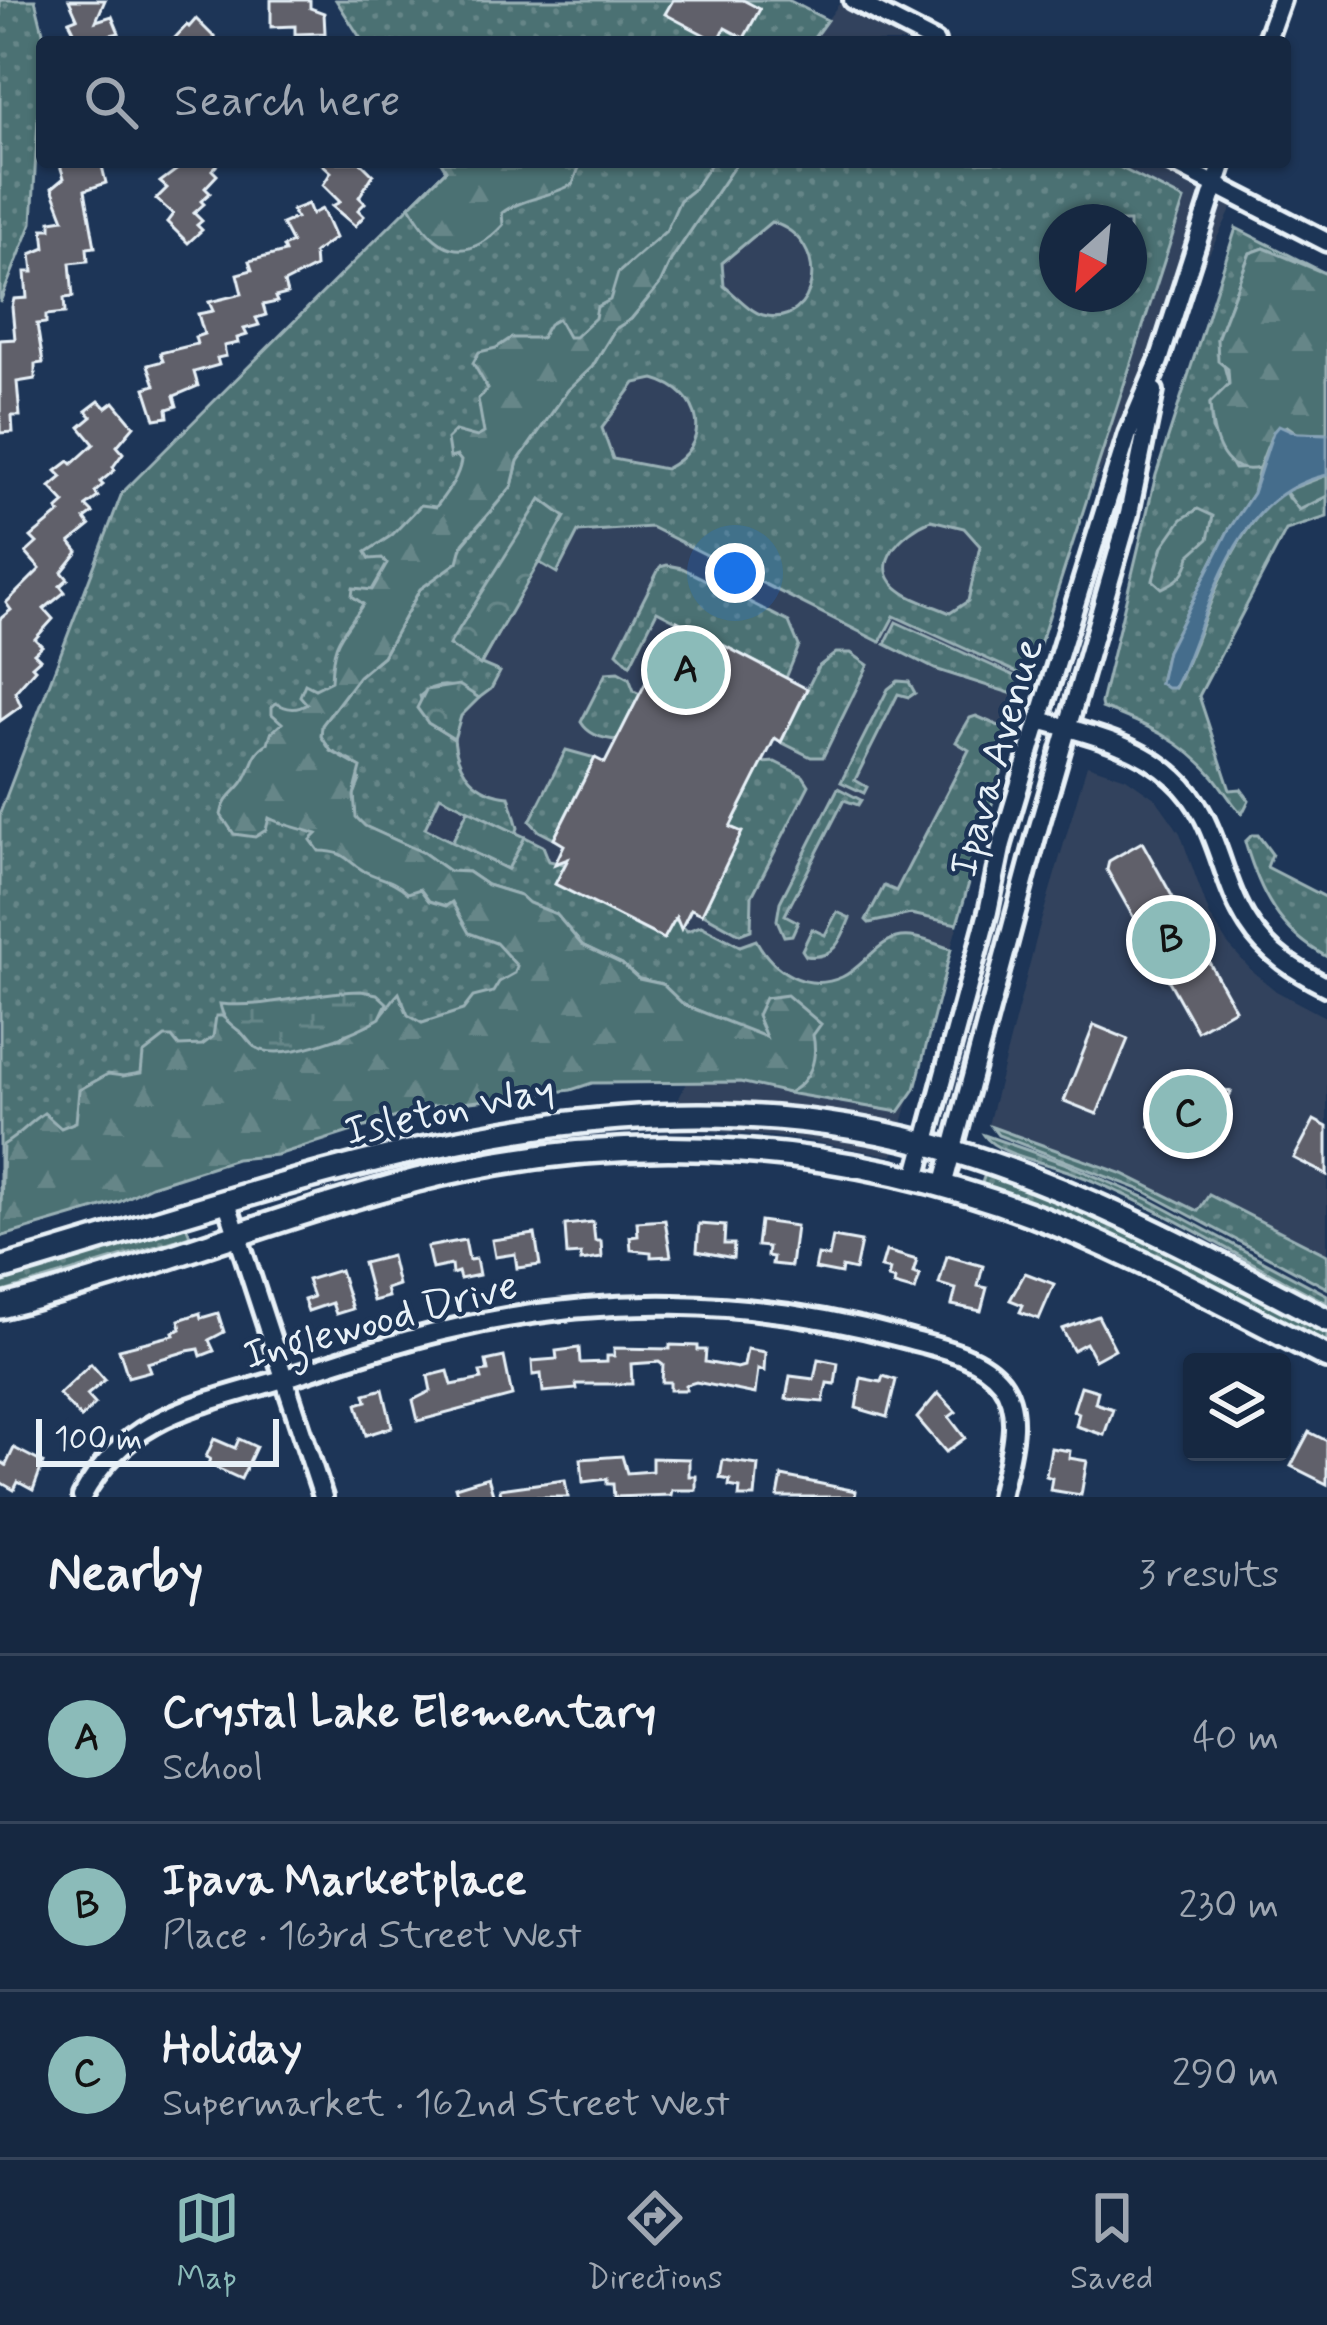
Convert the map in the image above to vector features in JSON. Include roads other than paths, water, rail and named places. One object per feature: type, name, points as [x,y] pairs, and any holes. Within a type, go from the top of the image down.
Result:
[{"type":"main road","name":"Isleton Way","points":[[0,1269],[433,1144],[616,1116],[756,1117],[836,1127],[953,1151],[1104,1207],[1327,1320]]},
{"type":"main road","name":"Isleton Way","points":[[0,1307],[453,1172],[672,1146],[766,1151],[916,1178],[1016,1209],[1115,1250],[1327,1357]]},
{"type":"street","points":[[853,0],[923,36]]},
{"type":"street","points":[[1268,36],[1281,0]]},
{"type":"street","points":[[1183,168],[1327,242]]},
{"type":"street","name":"Ipava Avenue","points":[[916,1178],[1039,720],[1128,434],[1159,361],[1221,168]]},
{"type":"street","name":"Ipava Avenue","points":[[944,1186],[1130,514],[1159,361]]},
{"type":"street","points":[[1039,720],[1132,750],[1174,778],[1209,825],[1251,928],[1284,963],[1327,987]]},
{"type":"street","points":[[227,1203],[322,1497]]},
{"type":"street","name":"Inglewood Drive","points":[[82,1497],[113,1451],[159,1418],[472,1325],[574,1308],[674,1304],[732,1306],[857,1325],[957,1354],[982,1366],[1010,1385],[1013,1427],[1000,1497]]},
{"type":"place","name":"Crystal Lake Elementary","points":[[686,670]]},
{"type":"place","name":"Ipava Marketplace","points":[[1171,940]]},
{"type":"place","name":"Holiday","points":[[1188,1114]]}]
